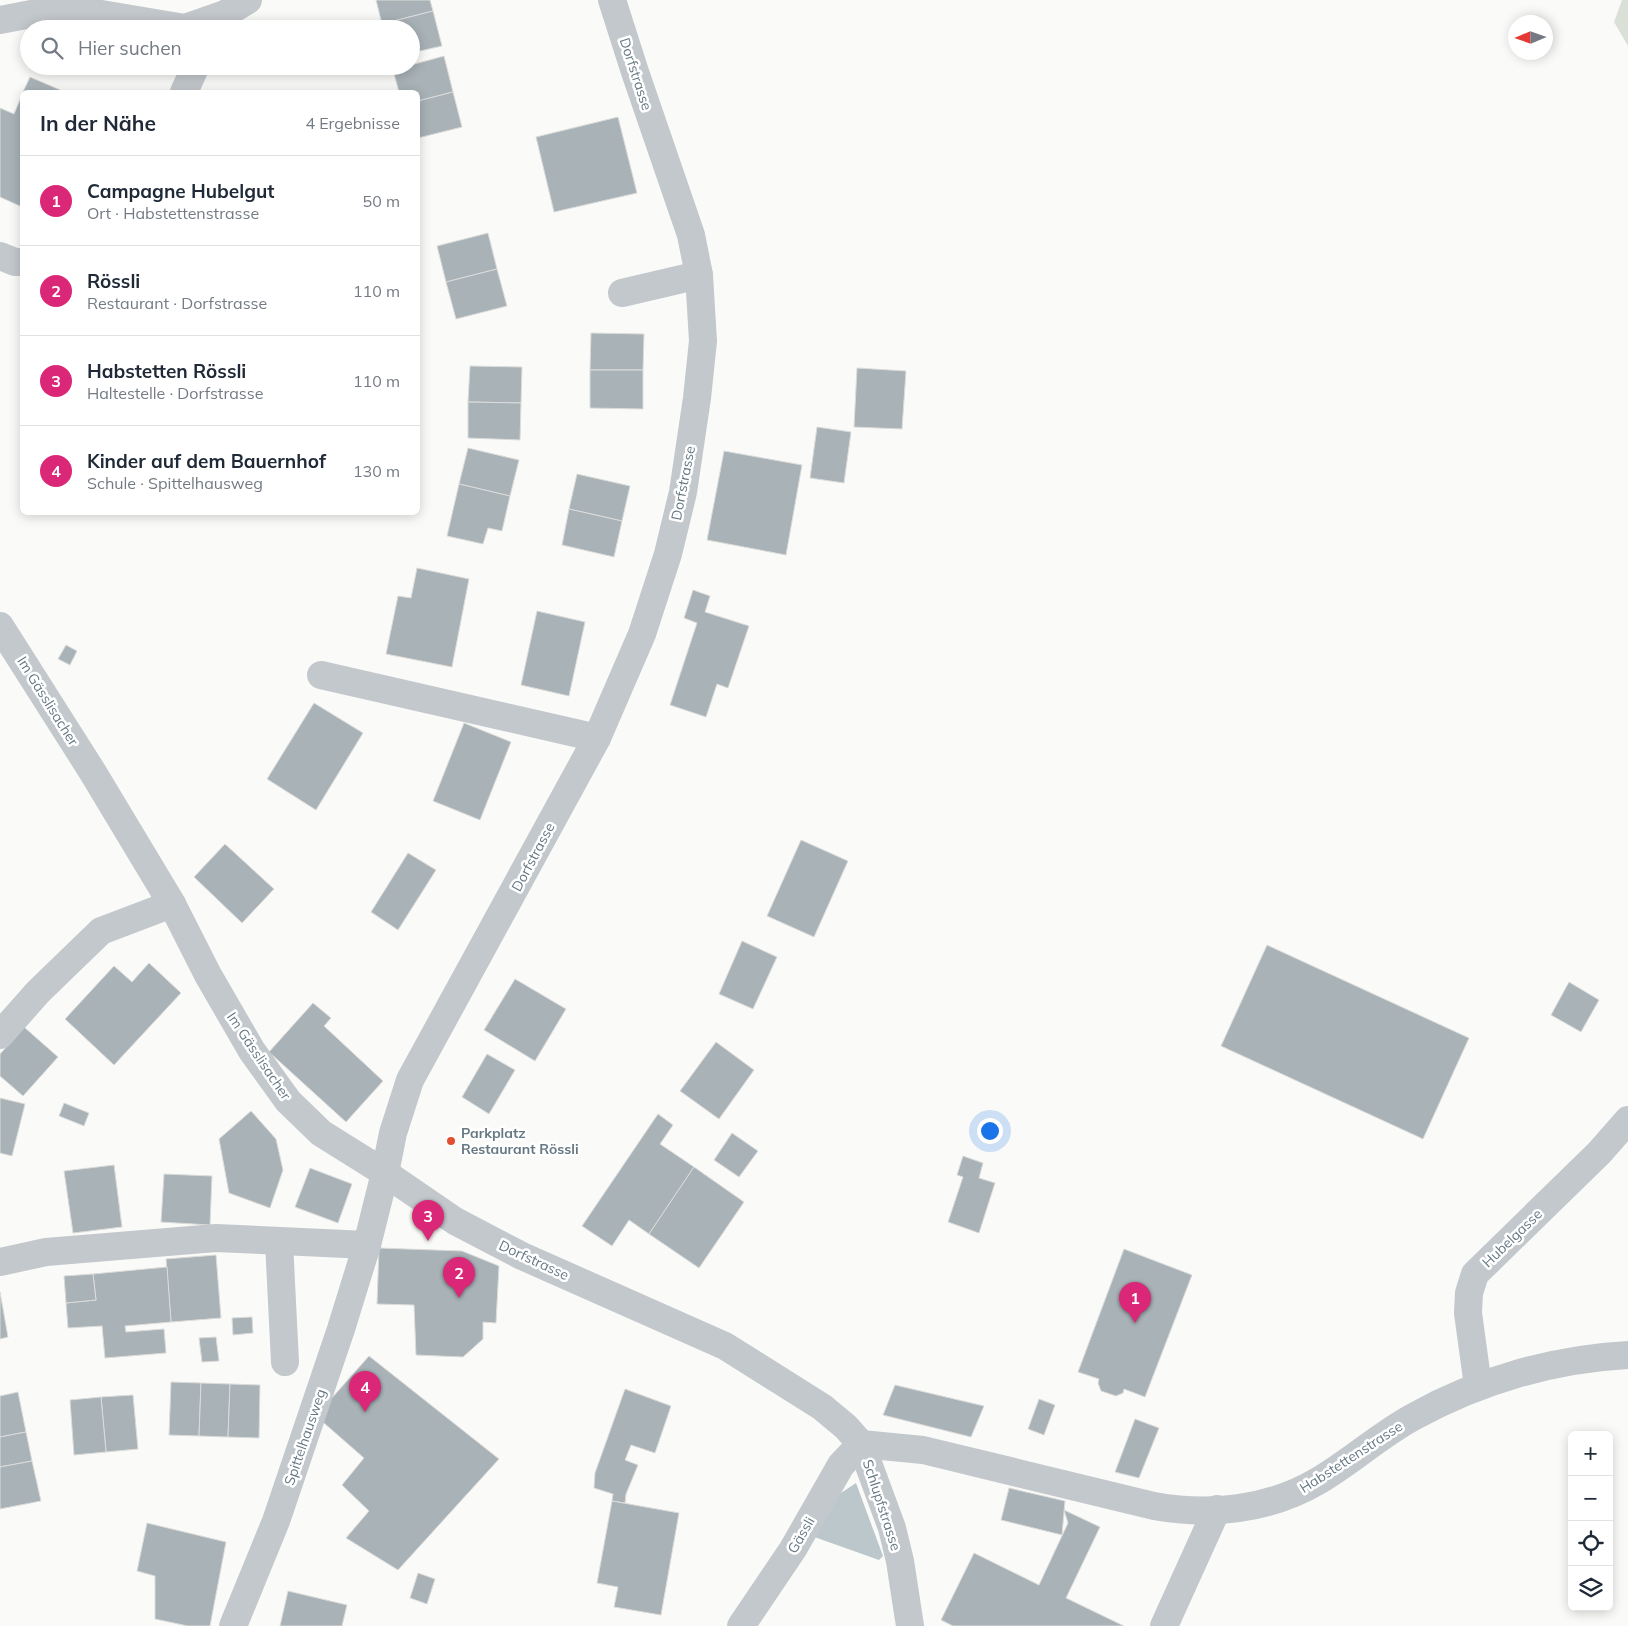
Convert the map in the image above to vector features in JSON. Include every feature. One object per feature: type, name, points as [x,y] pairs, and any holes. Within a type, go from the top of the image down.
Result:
[{"type":"street","points":[[208,20],[225,14],[248,0]]},
{"type":"street","name":"Dorfstrasse","points":[[612,0],[691,235],[699,276],[704,341],[683,492],[668,554],[642,634],[597,738],[410,1080],[393,1133],[385,1173],[455,1221],[522,1256],[725,1346],[822,1407],[846,1426],[862,1444]]},
{"type":"street","points":[[0,20],[31,14],[95,13],[137,20]]},
{"type":"street","points":[[185,90],[192,75]]},
{"type":"street","points":[[0,256],[20,262]]},
{"type":"street","points":[[622,293],[699,276]]},
{"type":"street","name":"Im Gässlisacher","points":[[0,626],[92,771],[172,904],[208,975],[247,1043],[288,1101],[321,1133],[385,1173]]},
{"type":"street","points":[[321,675],[597,738]]},
{"type":"street","points":[[0,1035],[38,992],[102,931],[172,904]]},
{"type":"street","name":"Hubelgasse","points":[[1478,1386],[1468,1313],[1469,1293],[1475,1274],[1599,1153],[1628,1120]]},
{"type":"street","name":"Spittelhausweg","points":[[233,1626],[276,1521],[341,1329],[367,1245],[385,1173]]},
{"type":"street","points":[[0,1262],[46,1252],[216,1238],[367,1245]]},
{"type":"street","points":[[280,1242],[285,1362]]},
{"type":"street","name":"Habstettenstrasse","points":[[862,1444],[924,1450],[1154,1506],[1195,1511],[1217,1509],[1265,1503],[1299,1492],[1414,1417],[1478,1386],[1518,1374],[1582,1359],[1628,1355]]},
{"type":"street","name":"Gässli","points":[[741,1626],[793,1549],[841,1465],[862,1444]]},
{"type":"street","name":"Schlupfstrasse","points":[[862,1444],[892,1528],[900,1561],[910,1626]]},
{"type":"street","points":[[1164,1626],[1217,1509]]},
{"type":"shaded area","points":[[1622,0],[1628,0],[1628,46],[1614,22]]},
{"type":"shaded area","points":[[856,1483],[883,1556],[879,1560],[806,1534],[823,1505]]},
{"type":"building","points":[[376,0],[430,0],[433,11],[398,20],[381,20]]},
{"type":"building","points":[[433,11],[442,46],[420,51],[420,20],[398,20]]},
{"type":"building","points":[[444,56],[453,92],[420,100],[420,90],[398,90],[394,75],[420,75],[420,63]]},
{"type":"building","points":[[30,77],[60,90],[24,90]]},
{"type":"building","points":[[453,92],[462,127],[420,138],[420,100]]},
{"type":"building","points":[[20,100],[20,206],[0,197],[0,108],[14,114]]},
{"type":"building","points":[[618,117],[637,193],[554,212],[536,137]]},
{"type":"building","points":[[488,233],[497,269],[446,282],[437,246]]},
{"type":"building","points":[[497,269],[507,306],[456,319],[446,282]]},
{"type":"building","points":[[591,333],[644,334],[643,370],[590,370]]},
{"type":"building","points":[[470,366],[522,367],[521,403],[468,402]]},
{"type":"building","points":[[857,368],[906,371],[902,429],[854,427]]},
{"type":"building","points":[[590,370],[643,370],[643,409],[590,408]]},
{"type":"building","points":[[468,402],[521,403],[520,440],[468,438]]},
{"type":"building","points":[[817,427],[851,432],[844,483],[810,478]]},
{"type":"building","points":[[468,448],[519,460],[510,496],[459,484]]},
{"type":"building","points":[[724,451],[802,465],[786,555],[707,540]]},
{"type":"building","points":[[577,474],[630,486],[622,521],[569,509]]},
{"type":"building","points":[[459,484],[510,496],[502,531],[488,528],[483,544],[447,536]]},
{"type":"building","points":[[569,509],[622,521],[614,557],[562,545]]},
{"type":"building","points":[[417,568],[469,579],[452,667],[386,654],[398,596],[411,598]]},
{"type":"building","points":[[693,590],[710,596],[705,612],[749,626],[728,688],[717,684],[706,717],[670,705],[697,623],[684,618]]},
{"type":"building","points":[[537,611],[585,622],[569,696],[521,685]]},
{"type":"building","points":[[66,645],[77,651],[70,665],[58,659]]},
{"type":"building","points":[[314,703],[363,733],[316,810],[267,779]]},
{"type":"building","points":[[464,723],[511,742],[480,820],[433,801]]},
{"type":"building","points":[[801,840],[848,861],[814,937],[767,916]]},
{"type":"building","points":[[225,844],[274,889],[242,923],[194,877]]},
{"type":"building","points":[[408,853],[436,870],[398,930],[371,912]]},
{"type":"building","points":[[742,941],[777,957],[753,1009],[719,994]]},
{"type":"building","points":[[1267,945],[1469,1038],[1423,1139],[1221,1046]]},
{"type":"building","points":[[149,963],[181,993],[114,1065],[65,1019],[114,966],[132,982]]},
{"type":"building","points":[[515,979],[566,1009],[535,1061],[484,1030]]},
{"type":"building","points":[[1569,982],[1599,1000],[1581,1032],[1551,1015]]},
{"type":"building","points":[[313,1003],[331,1018],[324,1026],[383,1081],[346,1122],[269,1052]]},
{"type":"building","points":[[24,1027],[58,1057],[23,1096],[0,1076],[0,1054]]},
{"type":"building","points":[[716,1042],[754,1070],[719,1119],[680,1091]]},
{"type":"building","points":[[487,1054],[515,1070],[489,1114],[462,1097]]},
{"type":"building","points":[[0,1098],[25,1104],[12,1156],[0,1153]]},
{"type":"building","points":[[64,1103],[89,1113],[84,1126],[59,1116]]},
{"type":"building","points":[[251,1111],[276,1139],[283,1170],[270,1208],[229,1193],[219,1139]]},
{"type":"building","points":[[658,1114],[673,1125],[660,1144],[694,1167],[649,1234],[629,1220],[612,1246],[582,1226]]},
{"type":"building","points":[[732,1133],[758,1151],[739,1177],[714,1160]]},
{"type":"building","points":[[963,1156],[983,1163],[979,1178],[995,1183],[979,1233],[948,1222],[963,1177],[957,1175]]},
{"type":"building","points":[[114,1165],[122,1227],[73,1233],[64,1171]]},
{"type":"building","points":[[694,1167],[744,1202],[699,1268],[649,1234]]},
{"type":"building","points":[[310,1168],[352,1184],[338,1223],[295,1207]]},
{"type":"building","points":[[164,1174],[212,1176],[210,1225],[161,1222]]},
{"type":"building","points":[[379,1248],[462,1251],[499,1266],[496,1323],[483,1322],[483,1339],[463,1357],[416,1355],[414,1305],[377,1304]]},
{"type":"building","points":[[1124,1249],[1192,1275],[1145,1397],[1124,1389],[1123,1393],[1116,1396],[1101,1391],[1098,1383],[1099,1379],[1078,1372]]},
{"type":"building","points":[[216,1255],[221,1318],[171,1322],[166,1259]]},
{"type":"building","points":[[167,1267],[171,1322],[125,1326],[126,1332],[164,1329],[166,1353],[105,1358],[102,1326],[68,1328],[66,1303],[96,1300],[93,1274]]},
{"type":"building","points":[[93,1274],[96,1300],[66,1303],[64,1276]]},
{"type":"building","points":[[0,1292],[8,1337],[0,1339]]},
{"type":"building","points":[[252,1317],[253,1333],[233,1335],[232,1318]]},
{"type":"building","points":[[216,1337],[219,1361],[202,1362],[199,1338]]},
{"type":"building","points":[[369,1356],[499,1459],[398,1570],[346,1538],[369,1511],[342,1485],[364,1458],[316,1416]]},
{"type":"building","points":[[171,1382],[201,1383],[199,1436],[169,1435]]},
{"type":"building","points":[[201,1383],[230,1384],[228,1437],[199,1436]]},
{"type":"building","points":[[230,1384],[260,1385],[259,1438],[228,1437]]},
{"type":"building","points":[[895,1385],[984,1406],[971,1437],[883,1415]]},
{"type":"building","points":[[625,1389],[671,1406],[655,1453],[631,1445],[625,1460],[638,1465],[626,1494],[625,1503],[612,1501],[613,1494],[594,1488],[595,1473]]},
{"type":"building","points":[[18,1392],[26,1432],[0,1437],[0,1396]]},
{"type":"building","points":[[133,1395],[138,1449],[106,1452],[101,1397]]},
{"type":"building","points":[[101,1397],[106,1452],[74,1455],[70,1400]]},
{"type":"building","points":[[1039,1399],[1055,1405],[1044,1435],[1028,1429]]},
{"type":"building","points":[[1135,1419],[1159,1428],[1139,1478],[1115,1472]]},
{"type":"building","points":[[26,1432],[32,1461],[0,1467],[0,1437]]},
{"type":"building","points":[[32,1461],[41,1501],[0,1509],[0,1467]]},
{"type":"building","points":[[1009,1488],[1065,1501],[1062,1535],[1001,1520]]},
{"type":"building","points":[[612,1501],[679,1513],[661,1615],[614,1607],[618,1587],[597,1583]]},
{"type":"building","points":[[1064,1510],[1100,1527],[1066,1598],[1124,1626],[953,1626],[941,1620],[974,1553],[1039,1585],[1068,1523]]},
{"type":"building","points":[[147,1523],[226,1542],[210,1626],[188,1626],[155,1619],[155,1576],[137,1571]]},
{"type":"building","points":[[418,1573],[435,1579],[427,1604],[410,1598]]},
{"type":"building","points":[[288,1591],[347,1605],[342,1626],[280,1626]]},
{"type":"place","name":"Parkplatz Restaurant Rössli","points":[[451,1141]]},
{"type":"place","name":"Habstetten Rössli","points":[[428,1241]]},
{"type":"place","name":"Rössli","points":[[459,1298]]},
{"type":"place","name":"Campagne Hubelgut","points":[[1135,1323]]},
{"type":"place","name":"Kinder auf dem Bauernhof","points":[[365,1412]]}]
